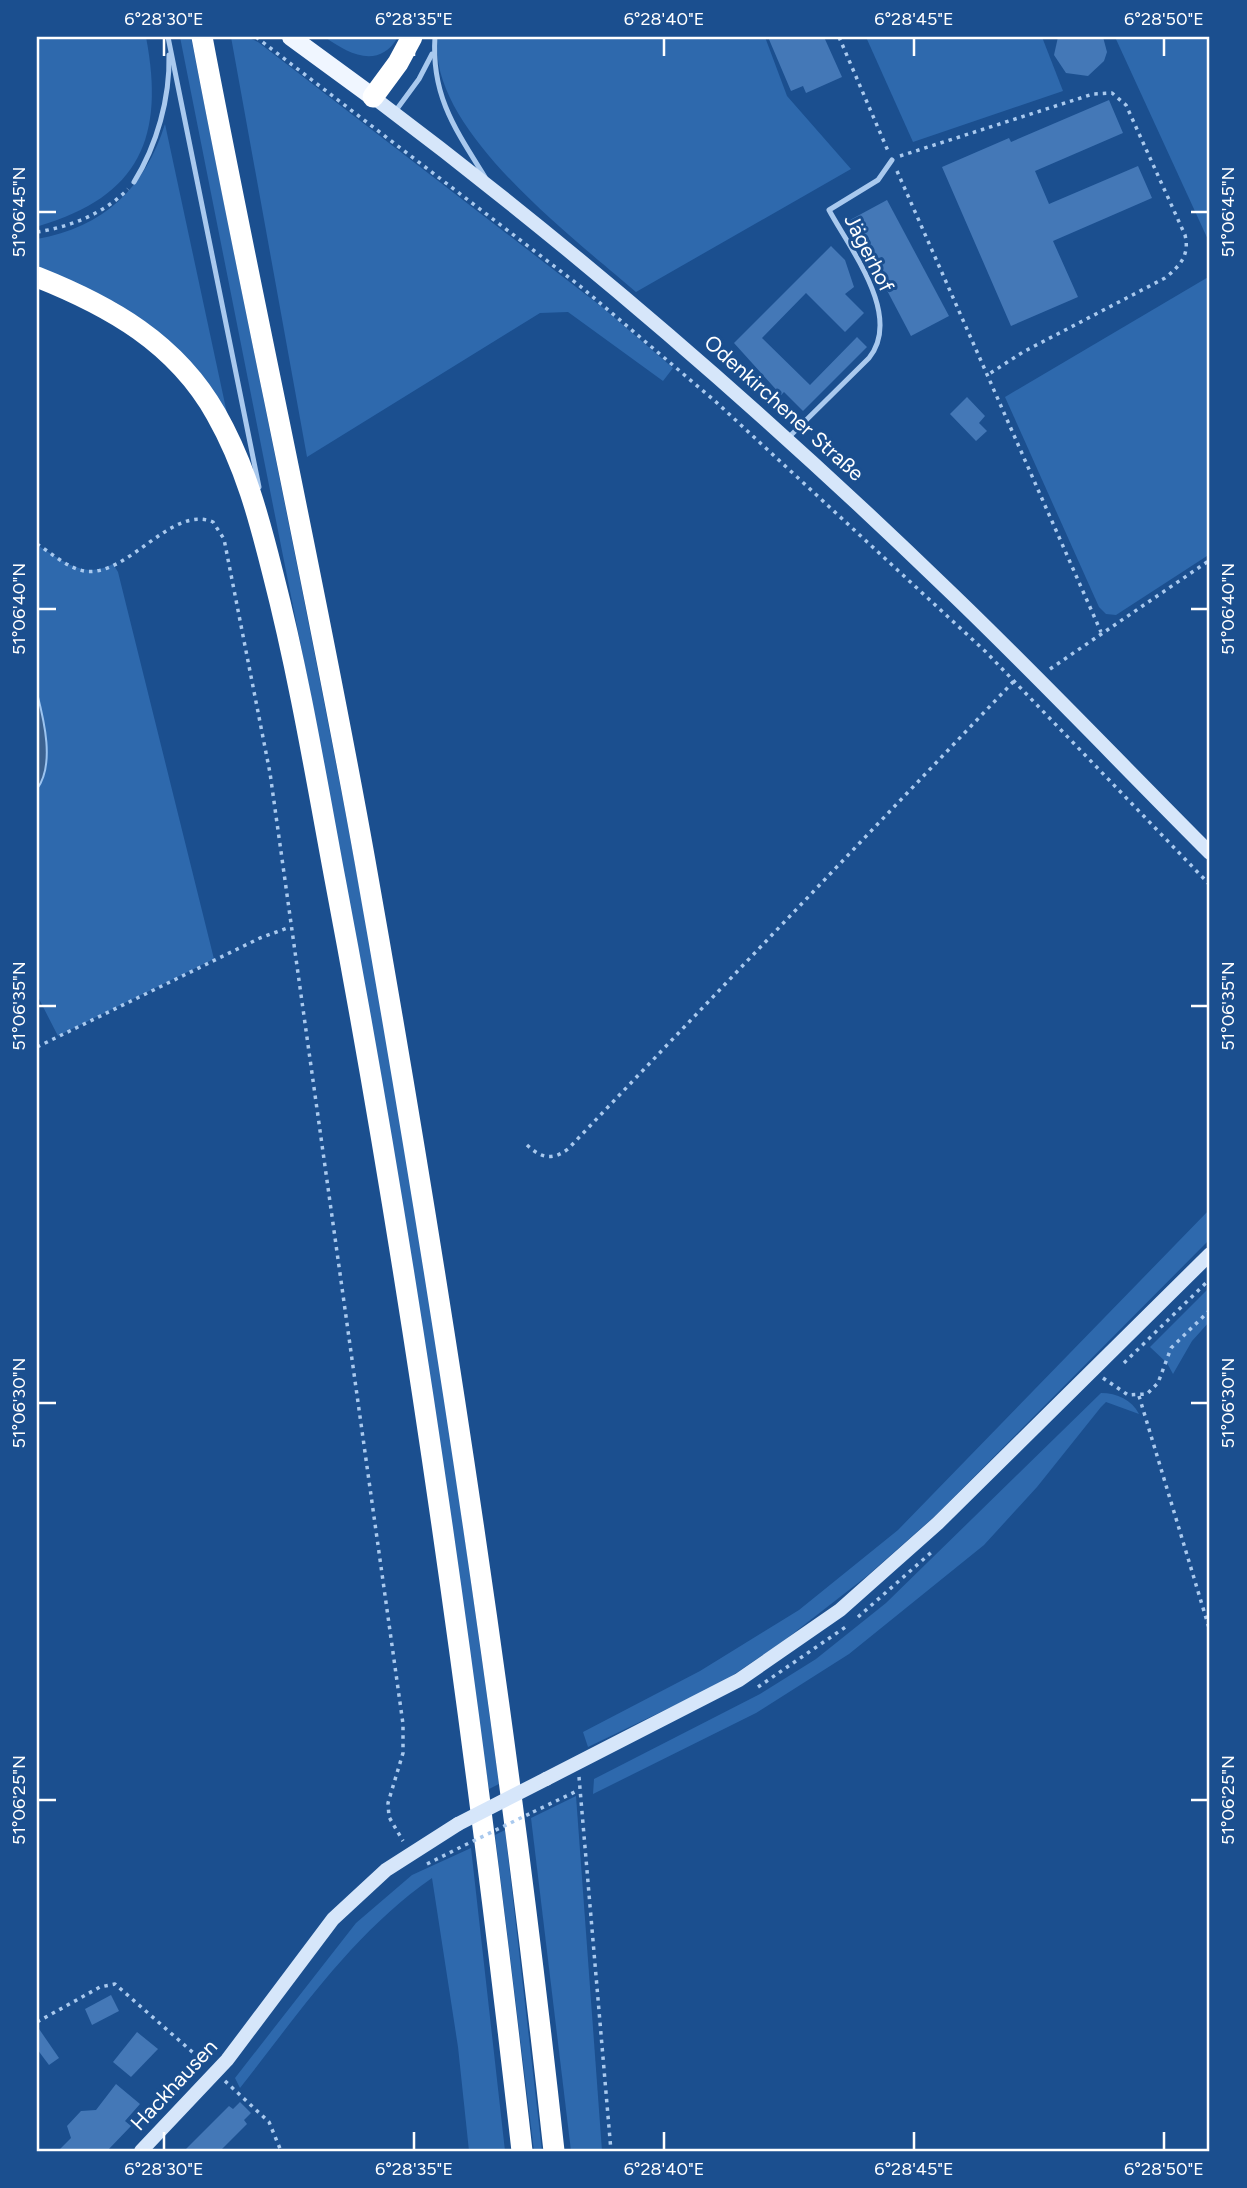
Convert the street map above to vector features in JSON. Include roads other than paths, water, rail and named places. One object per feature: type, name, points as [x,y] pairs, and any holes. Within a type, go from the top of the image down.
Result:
[{"type":"highway","points":[[202,37],[364,857],[416,1160],[459,1423],[498,1696],[554,2151]]},
{"type":"highway","points":[[373,97],[398,63],[412,37]]},
{"type":"highway","points":[[37,277],[118,314],[138,327],[168,352],[204,395],[234,448],[250,486],[288,632],[345,930],[417,1364],[487,1848],[522,2151]]},
{"type":"main road","name":"Odenkirchener Straße","points":[[291,37],[373,97]]},
{"type":"street","name":"Odenkirchener Straße","points":[[373,97],[492,189],[621,295],[787,439],[1034,673],[1210,853]]},
{"type":"street","name":"Hackhausen","points":[[141,2151],[222,2078],[238,2047],[304,1954],[333,1919],[377,1877],[458,1824],[739,1681],[840,1610],[922,1538],[1210,1254]]},
{"type":"lane","points":[[435,37],[435,80],[442,102],[492,189]]},
{"type":"lane","points":[[134,181],[153,142],[166,96],[169,39]]},
{"type":"lane","points":[[169,39],[288,632]]},
{"type":"lane","points":[[394,113],[419,79],[434,51]]},
{"type":"lane","name":"Jägerhof","points":[[787,439],[869,359],[876,346],[880,316],[877,298],[829,210],[878,180],[892,160]]}]
